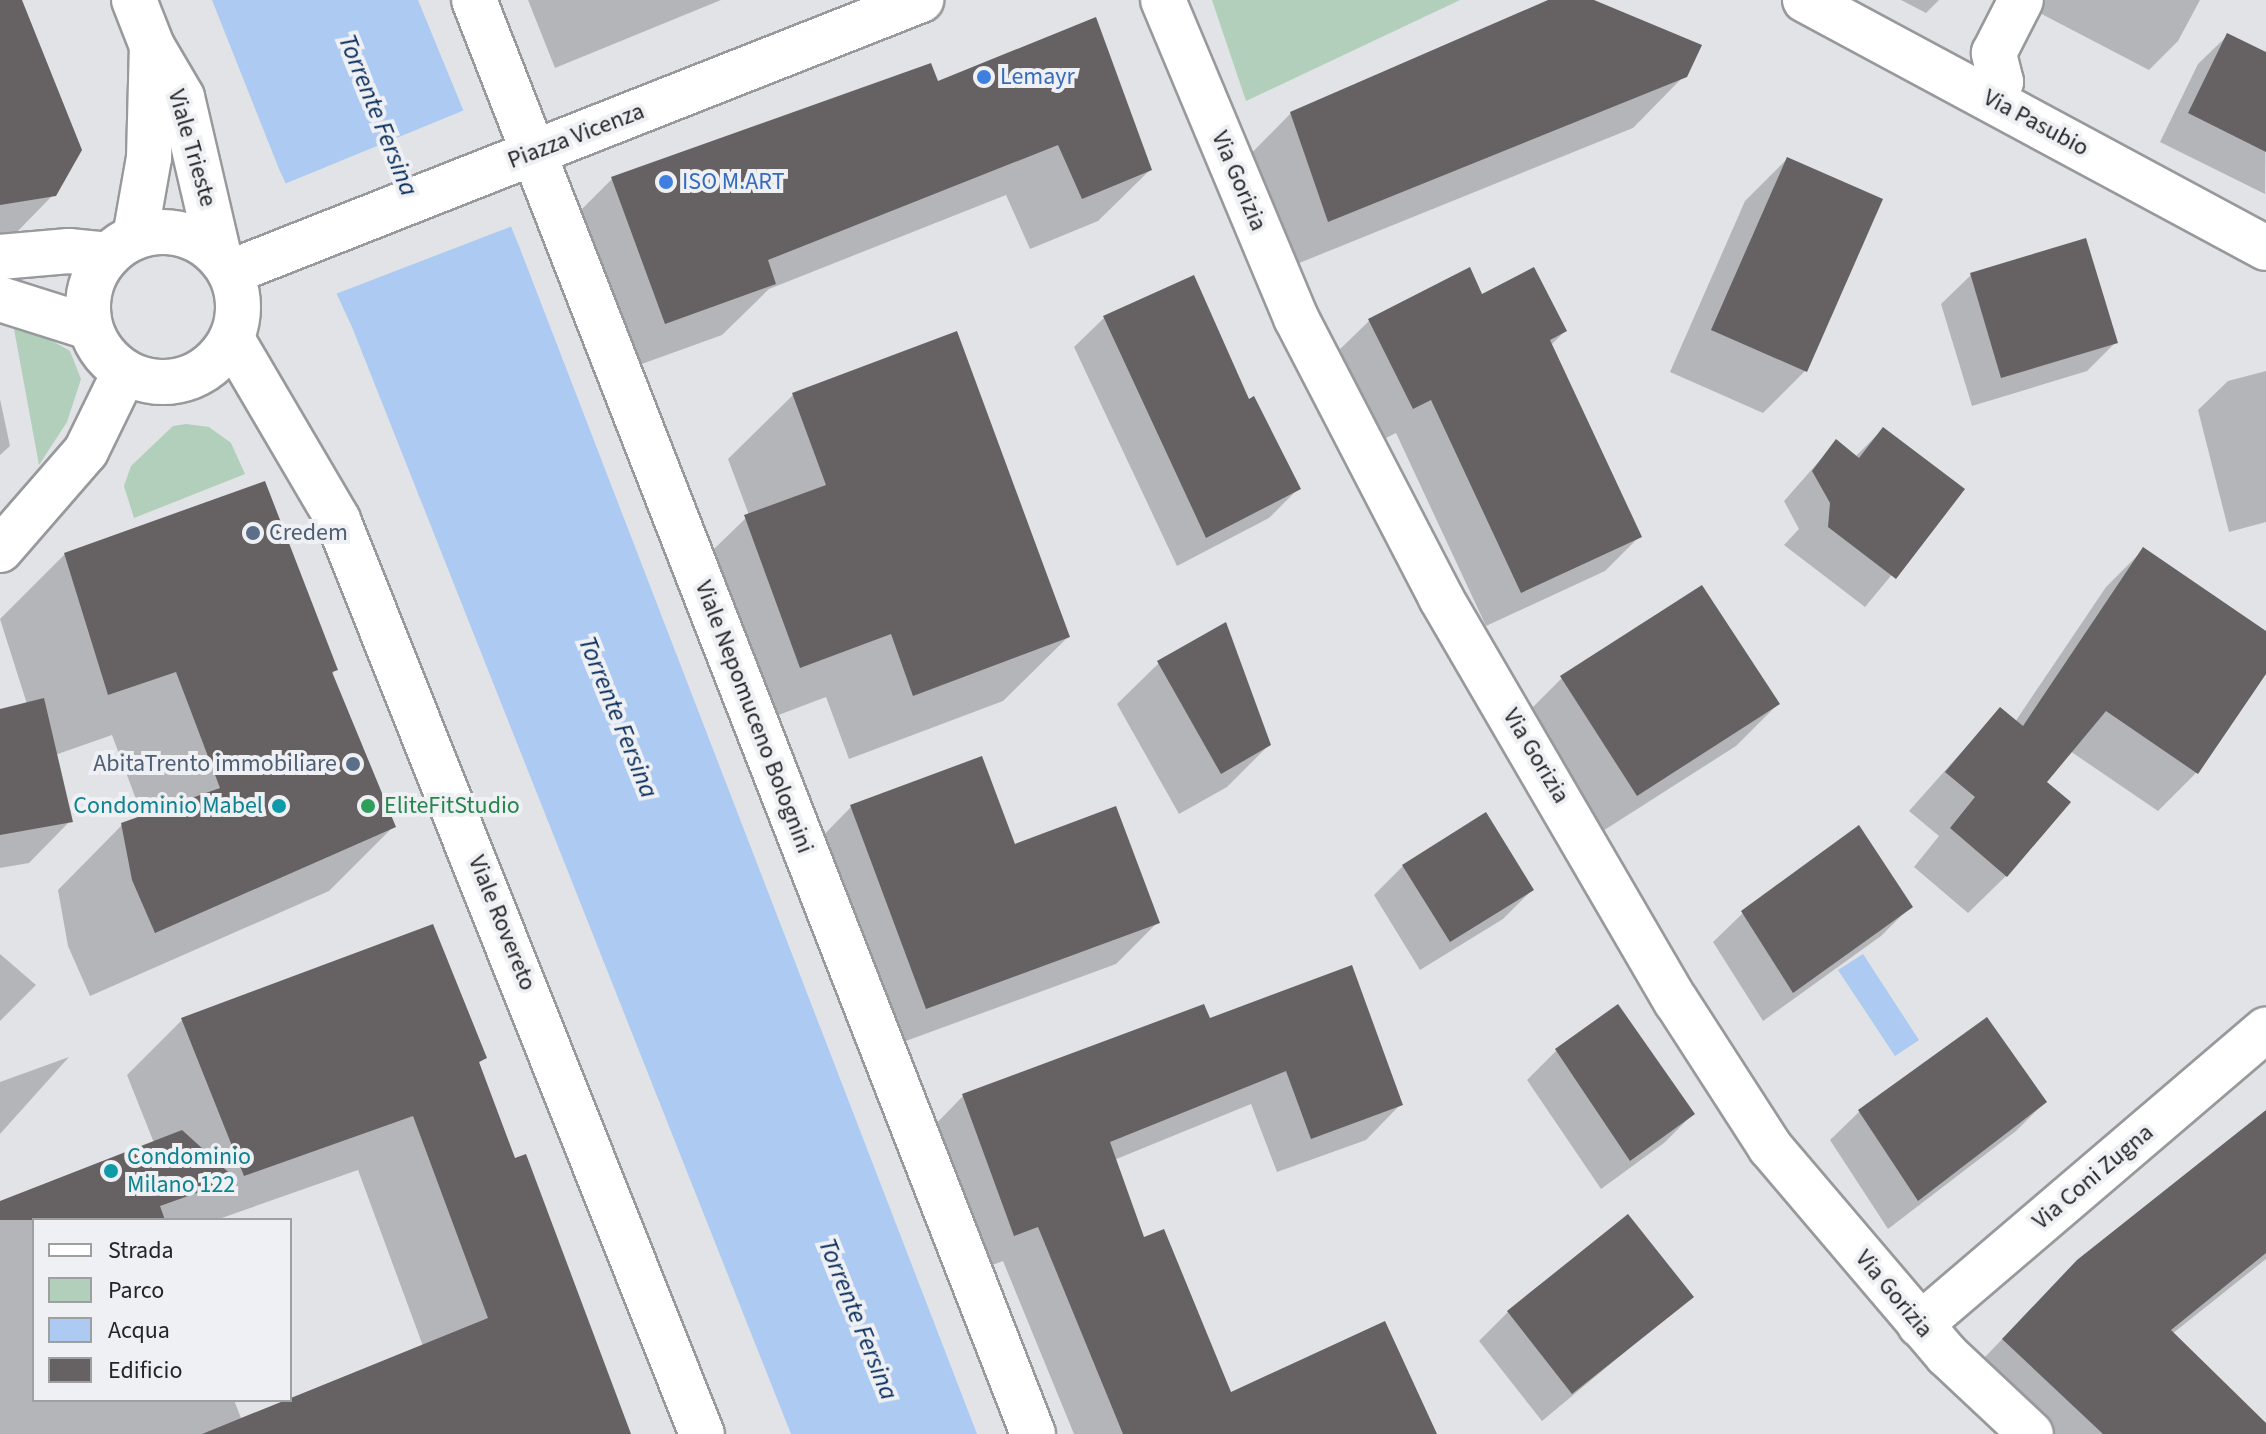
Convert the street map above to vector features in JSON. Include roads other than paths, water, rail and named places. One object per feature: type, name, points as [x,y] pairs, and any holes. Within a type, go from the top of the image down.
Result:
[{"type":"street","name":"Viale Trieste","points":[[134,0],[152,46],[182,97],[225,264]]},
{"type":"street","name":"Viale Nepomuceno Bolognini","points":[[474,0],[516,159],[1033,1434]]},
{"type":"street","name":"Piazza Vicenza","points":[[225,264],[297,245],[921,0]]},
{"type":"street","name":"Via Gorizia","points":[[1163,0],[1296,318],[1441,598],[1676,1001],[1770,1147],[1920,1325],[2031,1434]]},
{"type":"street","name":"Via Pasubio","points":[[1805,0],[2266,248]]},
{"type":"street","points":[[1991,99],[2001,82],[1994,53],[2021,0]]},
{"type":"street","name":"Viale Trieste","points":[[122,246],[149,158],[152,46]]},
{"type":"street","points":[[0,257],[122,246],[173,232],[198,240],[225,264],[239,304],[232,339],[204,371],[179,381],[153,383],[124,373],[107,359],[89,327],[91,285],[122,246]]},
{"type":"street","points":[[0,299],[89,327]]},
{"type":"street","name":"Viale Rovereto","points":[[232,339],[280,429],[338,520],[702,1434]]},
{"type":"street","points":[[0,550],[86,451],[124,373]]},
{"type":"street","name":"Via Coni Zugna","points":[[1920,1325],[2266,1029]]},
{"type":"water","name":"Torrente Fersina","points":[[212,0],[418,0],[519,246],[977,1434],[791,1434],[352,327],[279,169]]},
{"type":"water","points":[[1863,954],[1919,1040],[1895,1056],[1838,970]]},
{"type":"place","name":"Lemayr","points":[[984,77]]},
{"type":"place","name":"ISO M.ART","points":[[666,182]]},
{"type":"place","name":"Credem","points":[[253,533]]},
{"type":"place","name":"AbitaTrento immobiliare","points":[[353,764]]},
{"type":"place","name":"Condominio Mabel","points":[[279,806]]},
{"type":"place","name":"EliteFitStudio","points":[[368,806]]},
{"type":"place","name":"Condominio Milano 122","points":[[111,1171]]}]
